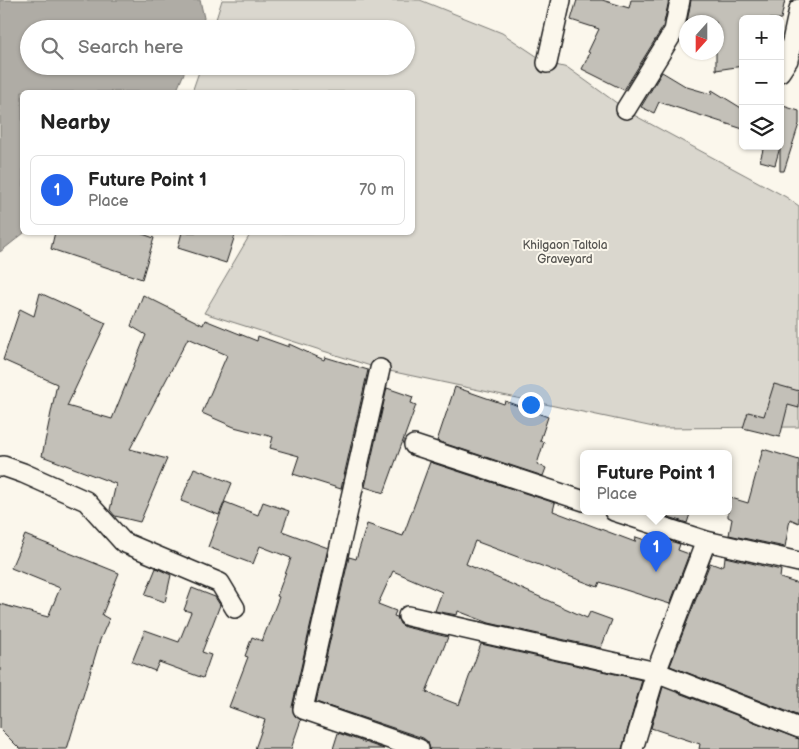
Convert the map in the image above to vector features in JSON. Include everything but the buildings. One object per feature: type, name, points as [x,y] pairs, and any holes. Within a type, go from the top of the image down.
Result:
[{"type":"street","points":[[546,63],[561,0]]},
{"type":"street","points":[[626,109],[674,31],[680,0]]},
{"type":"street","points":[[784,66],[788,60],[799,9]]},
{"type":"street","points":[[380,369],[303,709],[419,749]]},
{"type":"street","points":[[414,446],[580,500]]},
{"type":"street","points":[[0,467],[3,466],[23,473],[86,501],[123,542],[220,583],[235,608]]},
{"type":"street","points":[[626,515],[706,541],[799,562]]},
{"type":"street","points":[[633,749],[656,672],[706,541]]},
{"type":"street","points":[[408,616],[656,672],[799,728]]},
{"type":"green space","name":"Khilgaon Taltola Graveyard","points":[[222,0],[420,0],[502,33],[547,63],[568,68],[632,114],[786,197],[799,206],[799,427],[658,428],[380,369],[204,313],[250,235],[415,235],[415,90],[193,90],[198,75],[415,75],[415,20],[216,20]]},
{"type":"shaded area","points":[[0,0],[200,0],[203,20],[20,20],[20,75],[183,75],[177,90],[20,90],[21,235],[0,252]]},
{"type":"place","name":"Future Point 1","points":[[656,572]]}]
